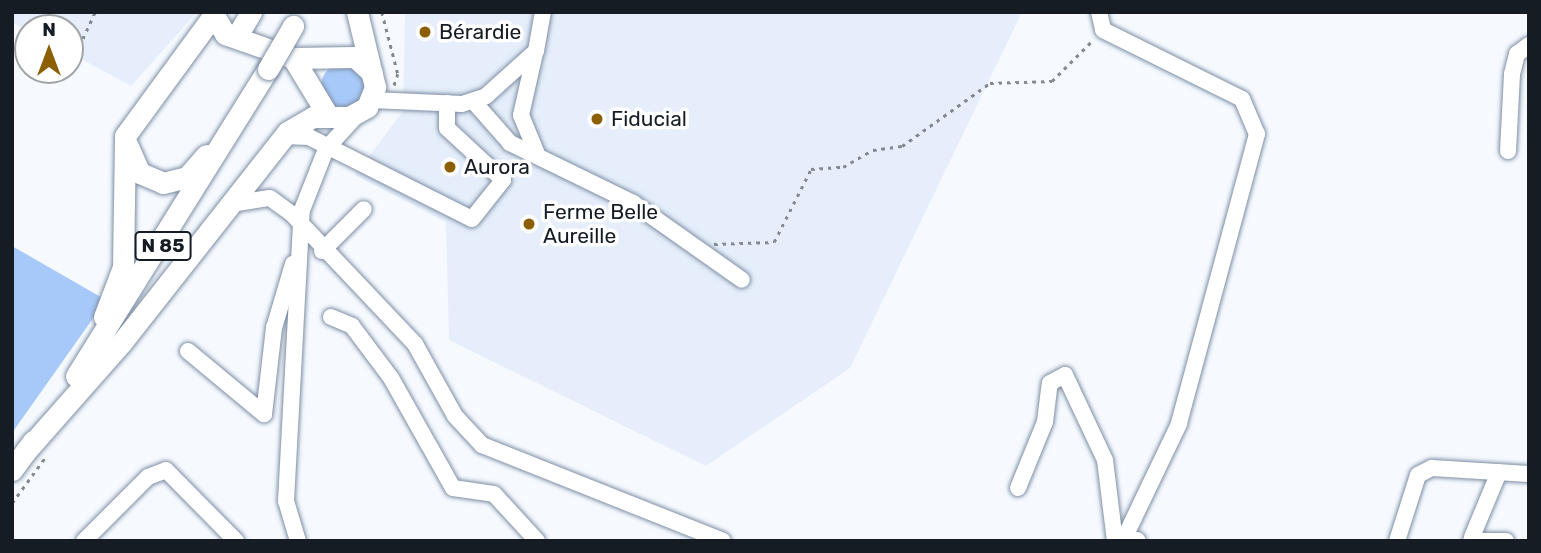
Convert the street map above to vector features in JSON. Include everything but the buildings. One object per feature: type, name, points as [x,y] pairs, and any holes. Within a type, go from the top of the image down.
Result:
[{"type":"main road","points":[[357,12],[369,92]]},
{"type":"main road","points":[[48,417],[105,316],[123,267],[125,136],[135,114],[179,66],[212,15],[242,25],[268,45],[293,58],[355,57],[369,92]]},
{"type":"main road","name":"N 85","points":[[12,470],[159,253],[296,19]]},
{"type":"main road","points":[[179,66],[242,25]]},
{"type":"main road","points":[[293,58],[321,106]]},
{"type":"main road","points":[[321,106],[328,59]]},
{"type":"main road","points":[[125,136],[140,173],[163,183],[187,177],[264,75]]},
{"type":"main road","points":[[25,452],[283,136],[321,106],[369,92]]},
{"type":"street","points":[[492,128],[511,127],[522,115],[543,12]]},
{"type":"street","points":[[1099,12],[1102,30],[1242,99],[1257,134],[1185,406],[1133,538]]},
{"type":"street","points":[[1508,151],[1512,74],[1517,54],[1529,46]]},
{"type":"street","points":[[298,541],[286,501],[297,252],[309,182],[326,149],[369,92],[447,103],[474,102],[501,85],[536,51]]},
{"type":"street","points":[[501,85],[522,115],[537,154]]},
{"type":"street","points":[[474,102],[492,128],[633,203],[704,249],[742,280]]},
{"type":"street","points":[[283,136],[309,138],[326,149],[472,219],[503,180],[447,128],[447,103]]},
{"type":"street","points":[[321,106],[326,149]]},
{"type":"street","points":[[229,205],[270,198],[415,344],[455,416],[482,445],[723,541]]},
{"type":"street","points":[[322,251],[364,209]]},
{"type":"street","points":[[188,351],[264,414],[274,328],[297,252]]},
{"type":"street","points":[[331,317],[352,326],[391,378],[453,488],[494,494],[537,541]]},
{"type":"street","points":[[1018,488],[1045,422],[1050,383],[1065,376],[1105,460],[1115,541]]},
{"type":"street","points":[[1397,541],[1418,475],[1432,468],[1529,473]]},
{"type":"street","points":[[84,541],[148,477],[166,470],[236,541]]},
{"type":"street","points":[[1499,472],[1472,539],[1506,541]]},
{"type":"path","points":[[84,36],[95,12]]},
{"type":"path","points":[[704,249],[719,243],[774,243],[811,169],[843,167],[873,150],[902,146],[990,83],[1052,81],[1102,30]]},
{"type":"shaded area","points":[[12,12],[197,12],[131,86],[84,61],[84,14],[14,14],[14,24]]},
{"type":"shaded area","points":[[405,12],[1022,12],[850,368],[706,466],[449,340],[446,222],[355,175],[403,111]]},
{"type":"shaded area","points":[[343,64],[358,71],[365,86],[358,101],[343,108],[328,101],[321,86],[328,71]]},
{"type":"shaded area","points":[[12,246],[106,300],[12,433]]},
{"type":"place","name":"Bérardie","points":[[425,32]]},
{"type":"place","name":"Fiducial","points":[[597,119]]},
{"type":"place","name":"Aurora","points":[[450,167]]},
{"type":"place","name":"Ferme Belle Aureille","points":[[529,224]]}]
